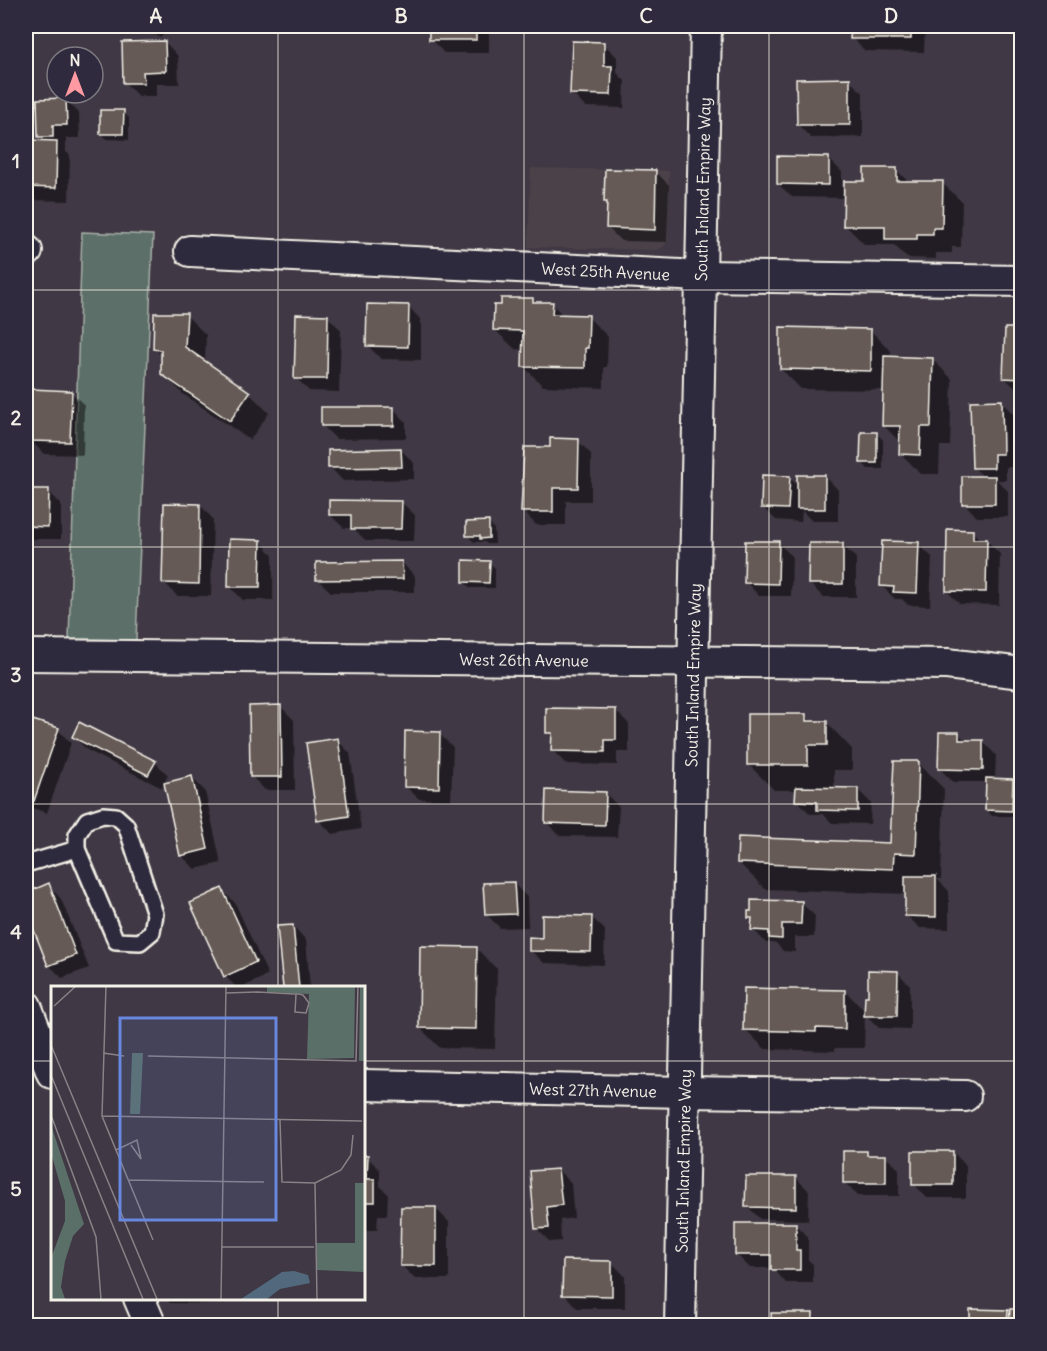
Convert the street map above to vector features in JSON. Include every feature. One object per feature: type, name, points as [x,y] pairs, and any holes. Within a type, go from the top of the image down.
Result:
[{"type":"street","name":"South Inland Empire Way","points":[[680,1326],[705,26]]},
{"type":"street","name":"West 25th Avenue","points":[[190,251],[701,276],[1022,281]]},
{"type":"street","name":"West 26th Avenue","points":[[26,655],[947,664],[1022,674]]},
{"type":"street","points":[[26,1006],[51,1070]]},
{"type":"street","name":"West 27th Avenue","points":[[364,1085],[965,1096]]},
{"type":"street","points":[[139,1300],[152,1326]]},
{"type":"lane","points":[[103,814],[116,816],[126,825],[155,914],[152,932],[140,942],[116,941],[77,849],[78,836],[87,820],[103,814]]},
{"type":"lane","points":[[26,864],[77,849]]},
{"type":"shaded area","points":[[531,168],[669,171],[668,241],[657,250],[528,247]]},
{"type":"green space","points":[[82,232],[153,235],[136,640],[69,639]]},
{"type":"building","points":[[429,26],[476,26],[476,40],[429,40]]},
{"type":"building","points":[[851,26],[911,26],[911,39],[850,39]]},
{"type":"building","points":[[165,41],[166,71],[143,72],[144,83],[123,83],[122,42]]},
{"type":"building","points":[[572,41],[604,42],[604,66],[612,66],[611,95],[570,94]]},
{"type":"building","points":[[850,78],[850,125],[797,125],[796,79]]},
{"type":"building","points":[[37,99],[45,99],[45,105],[66,105],[67,125],[53,125],[53,137],[38,137]]},
{"type":"building","points":[[100,110],[124,110],[123,134],[100,134]]},
{"type":"building","points":[[26,140],[57,141],[56,188],[26,187]]},
{"type":"building","points":[[777,156],[829,157],[829,185],[777,184]]},
{"type":"building","points":[[864,168],[897,168],[897,181],[943,181],[942,228],[933,228],[933,234],[917,234],[917,239],[885,239],[885,226],[843,226],[844,181],[864,181]]},
{"type":"building","points":[[605,169],[656,170],[655,230],[606,228]]},
{"type":"building","points":[[501,298],[533,298],[533,302],[553,302],[552,314],[589,315],[585,368],[522,367],[523,331],[493,330],[494,305],[501,305]]},
{"type":"building","points":[[367,304],[409,305],[408,347],[366,346]]},
{"type":"building","points":[[154,313],[187,313],[185,347],[250,392],[230,421],[161,374],[161,350],[153,349]]},
{"type":"building","points":[[296,314],[328,315],[327,379],[294,379]]},
{"type":"building","points":[[780,327],[871,329],[871,371],[780,369]]},
{"type":"building","points":[[1005,328],[1022,328],[1022,379],[1003,378]]},
{"type":"building","points":[[884,356],[933,358],[931,427],[921,427],[920,455],[899,454],[900,426],[882,426]]},
{"type":"building","points":[[31,389],[72,391],[70,442],[30,441]]},
{"type":"building","points":[[1002,400],[1003,454],[994,454],[994,468],[972,468],[970,401]]},
{"type":"building","points":[[321,407],[394,407],[394,426],[321,426]]},
{"type":"building","points":[[861,432],[877,432],[877,463],[860,463]]},
{"type":"building","points":[[550,438],[579,439],[578,488],[553,488],[553,512],[521,512],[524,447],[550,447]]},
{"type":"building","points":[[401,448],[402,467],[328,468],[328,450]]},
{"type":"building","points":[[762,475],[790,476],[788,509],[761,508]]},
{"type":"building","points":[[797,475],[825,475],[825,509],[797,509]]},
{"type":"building","points":[[962,476],[995,476],[995,504],[962,504]]},
{"type":"building","points":[[26,489],[49,489],[48,527],[26,526]]},
{"type":"building","points":[[329,500],[402,501],[401,529],[351,529],[351,515],[329,515]]},
{"type":"building","points":[[164,503],[200,504],[199,584],[162,583]]},
{"type":"building","points":[[489,521],[489,538],[466,536],[466,522]]},
{"type":"building","points":[[947,529],[973,530],[973,539],[987,539],[986,592],[946,591]]},
{"type":"building","points":[[229,539],[261,540],[260,587],[228,587]]},
{"type":"building","points":[[745,541],[779,541],[778,584],[744,583]]},
{"type":"building","points":[[882,541],[919,542],[917,593],[893,592],[894,587],[880,586]]},
{"type":"building","points":[[809,543],[843,543],[843,584],[808,584]]},
{"type":"building","points":[[463,560],[490,561],[489,583],[463,582]]},
{"type":"building","points":[[402,561],[403,579],[316,580],[316,562]]},
{"type":"building","points":[[281,705],[282,777],[250,777],[249,706]]},
{"type":"building","points":[[546,708],[616,709],[616,740],[605,740],[605,752],[551,751],[552,733],[546,733]]},
{"type":"building","points":[[747,714],[806,714],[806,721],[827,721],[827,745],[808,745],[808,765],[747,765]]},
{"type":"building","points":[[26,718],[59,728],[34,801],[26,798]]},
{"type":"building","points":[[79,722],[156,761],[148,775],[72,737]]},
{"type":"building","points":[[405,731],[440,732],[439,788],[404,787]]},
{"type":"building","points":[[939,732],[959,732],[959,740],[983,740],[983,770],[938,769]]},
{"type":"building","points":[[338,738],[349,816],[317,821],[306,743]]},
{"type":"building","points":[[894,761],[919,761],[916,854],[894,853],[893,869],[737,863],[738,837],[890,843]]},
{"type":"building","points":[[192,776],[208,849],[180,856],[164,783]]},
{"type":"building","points":[[986,778],[1013,779],[1012,811],[985,810]]},
{"type":"building","points":[[796,787],[858,788],[858,811],[817,810],[817,802],[795,801]]},
{"type":"building","points":[[546,790],[606,792],[605,825],[545,823]]},
{"type":"building","points":[[905,876],[936,876],[936,917],[905,916]]},
{"type":"building","points":[[514,882],[516,914],[485,915],[483,883]]},
{"type":"building","points":[[49,883],[76,955],[48,966],[26,910],[26,893]]},
{"type":"building","points":[[222,888],[256,962],[224,977],[190,903]]},
{"type":"building","points":[[751,900],[802,901],[801,924],[782,924],[782,939],[769,938],[769,931],[751,930],[752,918],[748,918],[748,911],[751,911]]},
{"type":"building","points":[[542,915],[592,916],[591,952],[529,951],[529,937],[542,938]]},
{"type":"building","points":[[293,925],[299,986],[283,986],[277,926]]},
{"type":"building","points":[[420,946],[477,947],[476,1029],[419,1028]]},
{"type":"building","points":[[868,970],[898,971],[897,1016],[864,1016],[865,996],[868,996]]},
{"type":"building","points":[[744,988],[845,990],[845,1029],[816,1028],[816,1032],[743,1030]]},
{"type":"building","points":[[843,1151],[867,1151],[867,1155],[886,1155],[886,1183],[843,1183]]},
{"type":"building","points":[[912,1151],[953,1151],[953,1185],[912,1185]]},
{"type":"building","points":[[364,1155],[368,1155],[367,1179],[375,1179],[375,1202],[365,1202],[365,1217]]},
{"type":"building","points":[[558,1169],[562,1205],[547,1207],[549,1228],[535,1229],[530,1171]]},
{"type":"building","points":[[746,1176],[796,1176],[796,1208],[745,1207]]},
{"type":"building","points":[[401,1207],[436,1207],[436,1266],[400,1266]]},
{"type":"building","points":[[735,1223],[796,1223],[796,1250],[800,1250],[800,1270],[771,1270],[771,1255],[735,1255]]},
{"type":"building","points":[[563,1260],[612,1261],[612,1296],[562,1295]]},
{"type":"building","points":[[970,1309],[1008,1310],[1007,1326],[970,1325]]},
{"type":"building","points":[[1010,1309],[1022,1309],[1022,1326],[1009,1326]]},
{"type":"building","points":[[771,1313],[813,1313],[813,1326],[772,1326]]},
{"type":"building","points":[[961,1322],[961,1326],[896,1326],[896,1323]]}]
